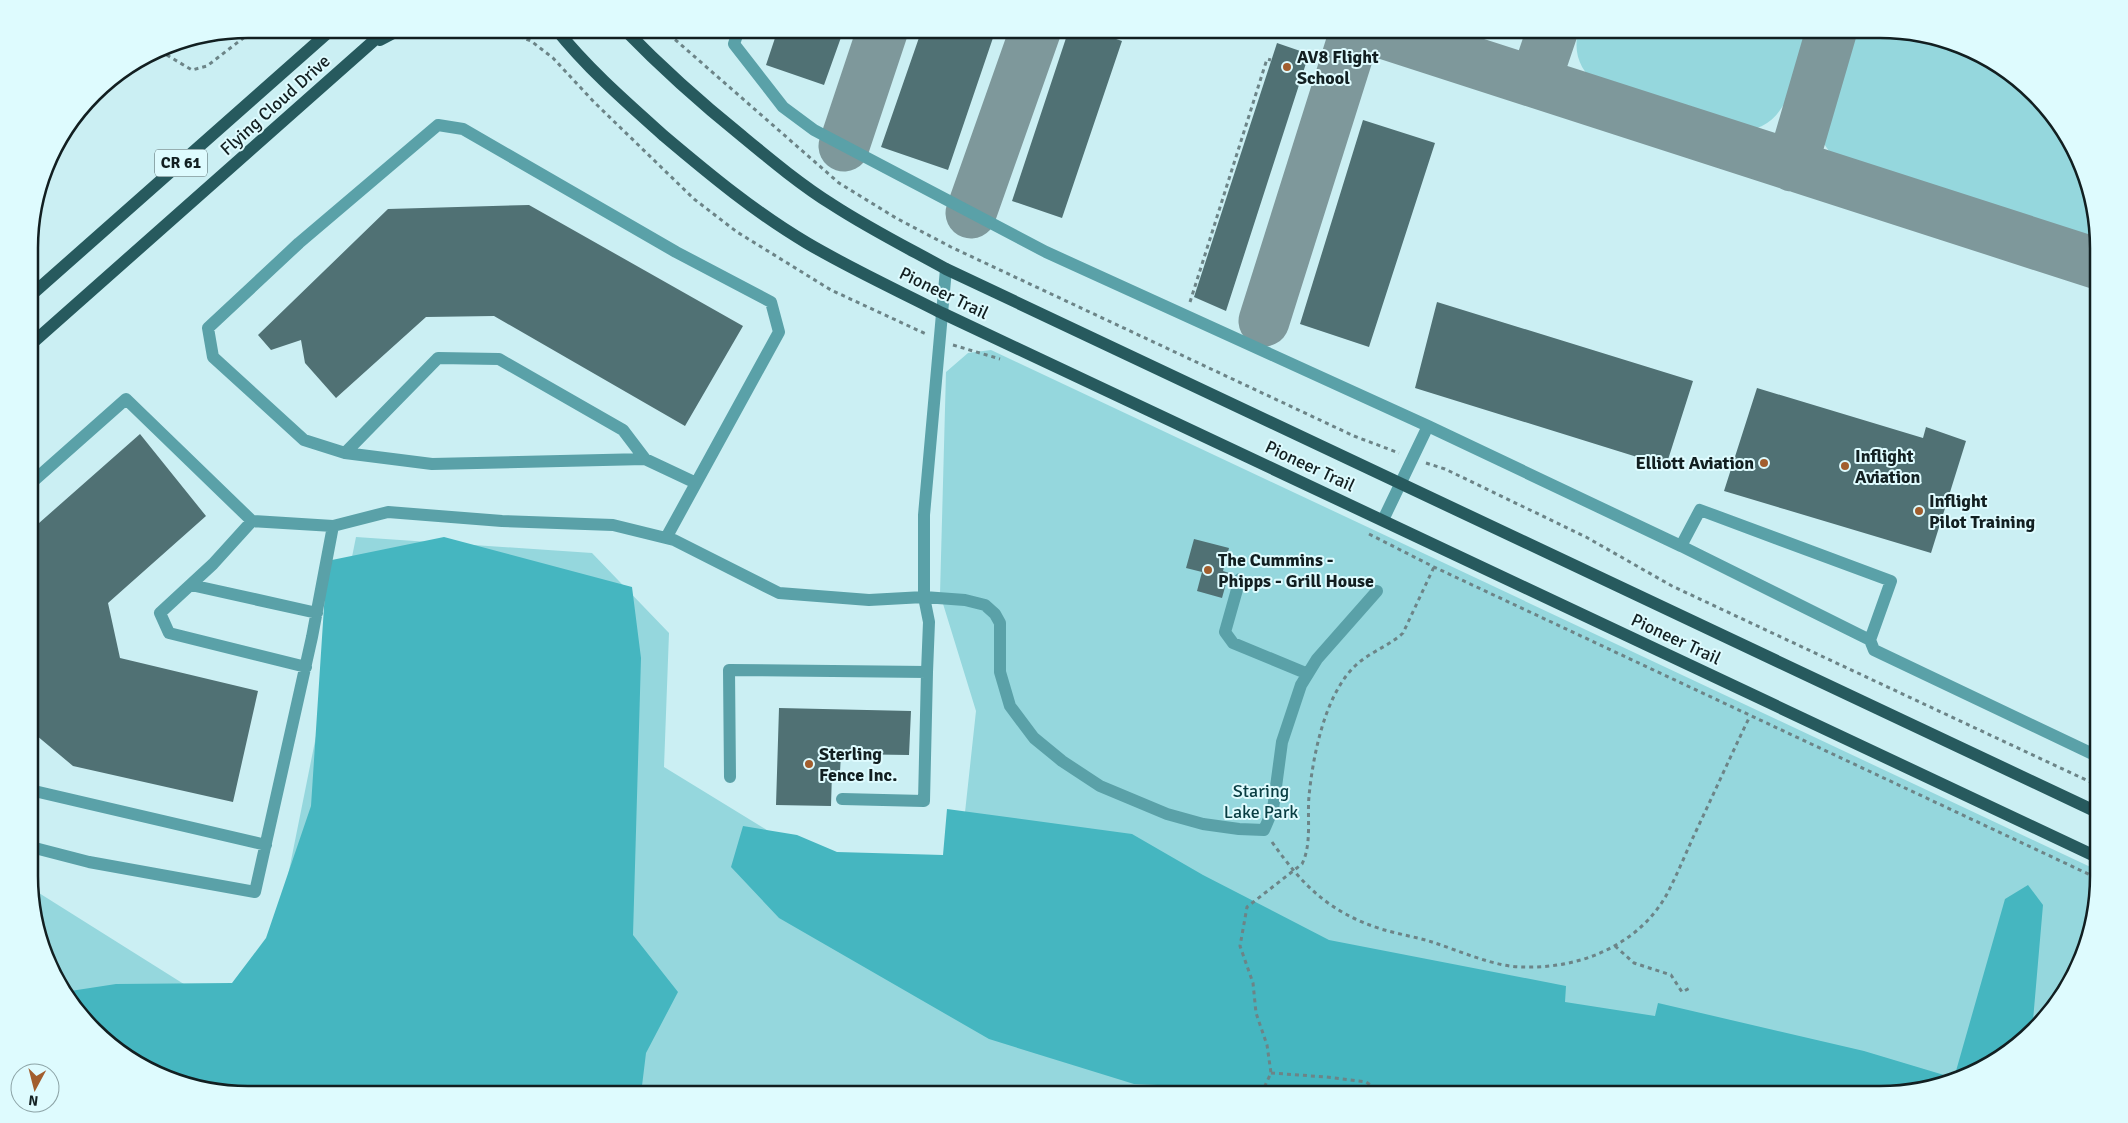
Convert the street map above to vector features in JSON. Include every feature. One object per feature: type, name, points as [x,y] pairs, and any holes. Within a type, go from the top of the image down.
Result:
[{"type":"main road","name":"Flying Cloud Drive","points":[[38,289],[322,38]]},
{"type":"main road","name":"Flying Cloud Drive","points":[[38,339],[377,38]]},
{"type":"main road","points":[[369,45],[383,38]]},
{"type":"main road","points":[[558,38],[572,48]]},
{"type":"main road","name":"Pioneer Trail","points":[[564,38],[617,94],[708,173],[806,242],[942,312],[2090,854]]},
{"type":"main road","name":"Pioneer Trail","points":[[633,38],[707,107],[772,161],[832,204],[883,236],[946,269],[1399,484],[2090,809]]},
{"type":"street","points":[[736,38],[734,44],[783,107],[814,130],[1046,252],[1428,426],[1681,546],[1870,640]]},
{"type":"street","points":[[645,458],[432,464],[344,453],[304,440],[214,357],[208,328],[299,243],[438,125],[463,129],[676,252],[771,302],[779,332],[666,538]]},
{"type":"street","points":[[842,799],[924,801],[928,622],[924,597],[924,515],[946,269]]},
{"type":"street","points":[[344,453],[438,358],[499,359],[624,430],[645,458],[696,483]]},
{"type":"street","points":[[38,477],[126,399],[252,521],[333,526],[388,512],[502,521],[613,525],[674,540],[779,593],[869,600],[924,597],[985,604],[995,614],[1000,623],[1000,672],[1010,706],[1034,738],[1062,761],[1100,786],[1167,814],[1202,824],[1239,829],[1264,830],[1273,808],[1282,742],[1301,686],[1317,659],[1377,592]]},
{"type":"street","points":[[1383,520],[1428,426]]},
{"type":"street","points":[[1681,546],[1700,510],[1891,581],[1870,640],[1874,650],[2090,753]]},
{"type":"street","points":[[252,521],[213,564],[160,613],[169,633],[306,667]]},
{"type":"street","points":[[38,849],[89,862],[255,892],[306,667],[333,526]]},
{"type":"street","points":[[1240,579],[1225,632],[1229,638],[1233,643],[1308,674]]},
{"type":"street","points":[[191,584],[317,613]]},
{"type":"street","points":[[730,777],[729,670],[927,672]]},
{"type":"street","points":[[38,792],[266,845]]},
{"type":"path","points":[[165,54],[192,70],[207,66],[243,38]]},
{"type":"path","points":[[674,38],[839,183],[896,218],[960,252],[1354,436],[1445,470],[1586,537],[1672,586],[2090,782]]},
{"type":"path","points":[[1186,316],[1267,59],[1271,60]]},
{"type":"path","points":[[1265,1086],[1271,1073],[1266,1045],[1256,1013],[1253,983],[1240,946],[1247,907],[1302,864],[1307,854],[1309,798],[1313,764],[1328,711],[1346,675],[1367,656],[1394,641],[1403,633],[1434,567]]},
{"type":"path","points":[[1264,830],[1293,872],[1324,902],[1350,916],[1381,928],[1501,964],[1522,967],[1570,962],[1604,953],[1615,946],[1643,925],[1666,895],[1750,716]]},
{"type":"path","points":[[1615,946],[1634,963],[1671,975],[1682,992],[1690,988]]},
{"type":"path","points":[[1271,1073],[1366,1082],[1372,1086]]},
{"type":"green space","points":[[1577,38],[1808,38],[1794,83],[1781,109],[1772,119],[1754,129],[1731,129],[1598,85],[1586,74],[1582,67],[1576,45]]},
{"type":"green space","points":[[1847,38],[1908,39],[1935,45],[1974,59],[2008,81],[2029,99],[2062,142],[2075,167],[2083,193],[2089,220],[2090,246],[1848,167],[1826,147],[1819,128],[1819,120]]},
{"type":"green space","name":"Staring Lake Park","points":[[991,350],[2090,867],[2089,903],[2083,930],[2069,969],[2047,1003],[2029,1024],[1986,1057],[1961,1070],[1935,1078],[1908,1084],[1881,1086],[247,1086],[220,1084],[193,1078],[154,1064],[131,1050],[109,1033],[90,1014],[73,992],[53,956],[45,930],[38,893],[257,1030],[356,537],[592,553],[669,633],[664,767],[814,859],[930,892],[962,840],[976,711],[940,594],[946,372],[968,353]]},
{"type":"shaded area","points":[[444,537],[632,587],[641,658],[633,935],[678,992],[646,1053],[642,1086],[247,1086],[220,1084],[167,1070],[142,1057],[99,1024],[72,991],[116,984],[232,983],[266,938],[311,806],[327,561]]},
{"type":"shaded area","points":[[947,809],[1132,834],[1203,875],[1329,940],[1566,986],[1565,1002],[1655,1016],[1658,1003],[1864,1051],[1944,1075],[1908,1084],[1881,1086],[1181,1086],[1134,1084],[989,1039],[779,918],[731,867],[743,826],[797,835],[837,852],[943,855]]},
{"type":"shaded area","points":[[2028,885],[2043,905],[2033,1019],[1997,1050],[1974,1064],[1956,1072],[2005,899]]},
{"type":"building","points":[[775,38],[841,38],[824,85],[766,65]]},
{"type":"building","points":[[919,38],[993,38],[948,170],[881,147]]},
{"type":"building","points":[[1066,38],[1113,38],[1122,41],[1062,218],[1012,201]]},
{"type":"building","points":[[1277,43],[1309,54],[1226,311],[1194,297]]},
{"type":"building","points":[[1363,120],[1435,143],[1369,347],[1300,324]]},
{"type":"building","points":[[529,205],[743,326],[685,426],[494,316],[426,317],[336,398],[305,363],[301,340],[271,350],[258,335],[388,209]]},
{"type":"building","points":[[1437,302],[1693,381],[1666,466],[1415,388]]},
{"type":"building","name":"Inflight Aviation","points":[[1757,388],[1923,438],[1926,427],[1966,441],[1931,553],[1724,491]]},
{"type":"building","points":[[140,434],[206,516],[108,603],[120,658],[258,691],[233,802],[73,766],[38,737],[38,524]]},
{"type":"building","name":"The Cummins - Phipps - Grill House","points":[[1194,539],[1229,548],[1223,571],[1229,573],[1222,598],[1197,591],[1202,572],[1186,568]]},
{"type":"building","name":"Sterling Fence Inc.","points":[[779,708],[911,711],[909,755],[841,754],[840,772],[832,772],[831,806],[776,805]]},
{"type":"taxiway","points":[[844,146],[880,38]]},
{"type":"taxiway","points":[[971,213],[1033,38]]},
{"type":"taxiway","points":[[1264,321],[1353,38]]},
{"type":"taxiway","points":[[1398,38],[2090,261]]},
{"type":"taxiway","points":[[1535,82],[1550,38]]},
{"type":"taxiway","points":[[1792,166],[1829,38]]},
{"type":"place","name":"AV8 Flight School","points":[[1287,67]]},
{"type":"place","name":"Elliott Aviation","points":[[1764,463]]},
{"type":"place","name":"Inflight Aviation","points":[[1845,466]]},
{"type":"place","name":"Inflight Pilot Training","points":[[1919,511]]},
{"type":"place","name":"The Cummins - Phipps - Grill House","points":[[1208,570]]},
{"type":"place","name":"Sterling Fence Inc.","points":[[809,764]]}]
